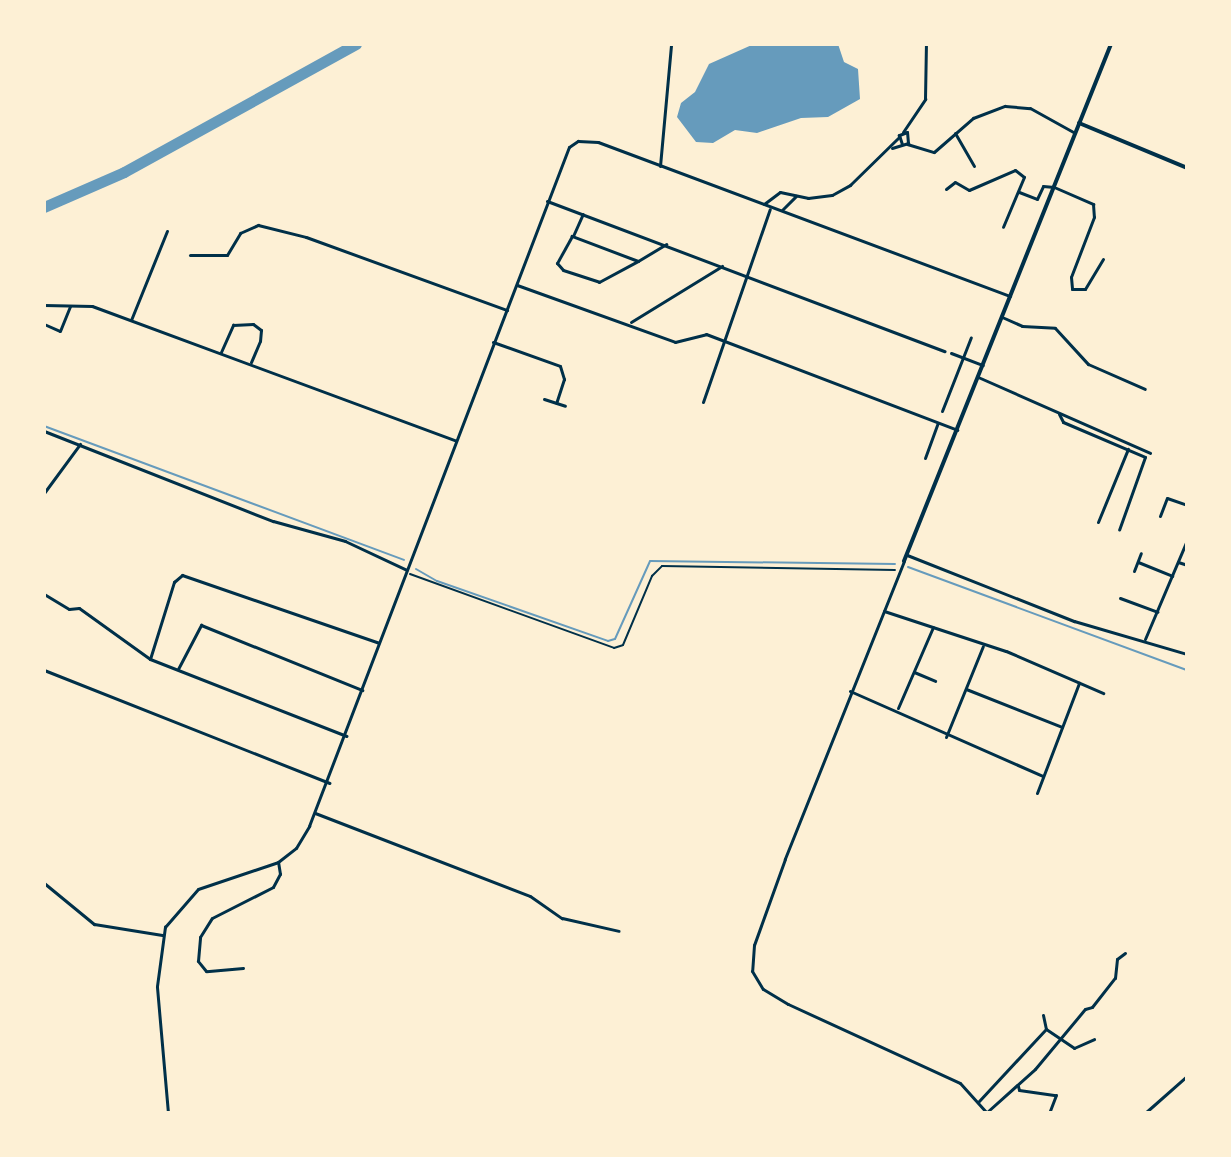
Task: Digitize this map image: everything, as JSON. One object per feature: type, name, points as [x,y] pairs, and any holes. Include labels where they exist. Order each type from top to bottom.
[{"type":"street","points":[[660,166],[671,44]]},
{"type":"street","points":[[890,149],[904,144],[910,137],[912,124],[926,94],[926,44]]},
{"type":"street","points":[[1111,44],[850,691],[758,933],[752,971],[763,989],[778,999],[960,1083],[987,1113],[1018,1086],[1112,983],[1117,959],[1125,953]]},
{"type":"street","points":[[899,137],[904,144],[934,152],[983,112],[1015,106],[1037,111],[1075,133]]},
{"type":"street","points":[[1079,123],[1187,168]]},
{"type":"street","points":[[764,205],[776,192],[796,196],[832,195],[890,149],[912,124]]},
{"type":"street","points":[[903,132],[916,147]]},
{"type":"street","points":[[955,133],[974,166]]},
{"type":"street","points":[[168,1113],[157,986],[162,935],[178,907],[198,889],[278,862],[299,844],[329,783],[547,201],[575,142],[598,142],[1010,296]]},
{"type":"street","points":[[946,189],[955,182],[969,190],[1015,170],[1024,177],[1003,227]]},
{"type":"street","points":[[1019,192],[1037,199],[1043,186],[1054,187],[1089,199],[1094,207],[1071,277],[1072,289],[1085,289],[1103,259]]},
{"type":"street","points":[[781,211],[796,196]]},
{"type":"street","points":[[547,201],[945,351]]},
{"type":"street","points":[[703,402],[770,208]]},
{"type":"street","points":[[583,214],[573,236],[566,239],[557,265],[592,282],[666,244]]},
{"type":"street","points":[[190,255],[227,255],[240,233],[258,225],[306,237],[507,310]]},
{"type":"street","points":[[131,320],[167,231]]},
{"type":"street","points":[[573,236],[638,261]]},
{"type":"street","points":[[631,322],[722,266]]},
{"type":"street","points":[[516,285],[631,322],[675,342],[704,333],[957,430]]},
{"type":"street","points":[[44,306],[92,306],[251,362],[456,441]]},
{"type":"street","points":[[44,324],[60,331],[70,306]]},
{"type":"street","points":[[1002,317],[1022,326],[1055,328],[1088,364],[1145,389]]},
{"type":"street","points":[[221,352],[233,325],[253,324],[261,330],[251,362]]},
{"type":"street","points":[[942,411],[971,337]]},
{"type":"street","points":[[493,342],[560,366],[564,379],[556,403]]},
{"type":"street","points":[[951,353],[983,365]]},
{"type":"street","points":[[978,377],[1150,453]]},
{"type":"street","points":[[544,399],[565,406]]},
{"type":"street","points":[[1059,414],[1063,422],[1128,449],[1146,460],[1119,530]]},
{"type":"street","points":[[925,458],[938,423]]},
{"type":"street","points":[[44,431],[273,521],[345,541],[406,571]]},
{"type":"street","points":[[44,493],[80,444]]},
{"type":"street","points":[[1098,522],[1128,449]]},
{"type":"street","points":[[1160,516],[1167,498],[1187,505]]},
{"type":"street","points":[[1145,639],[1187,540]]},
{"type":"street","points":[[1134,571],[1141,553]]},
{"type":"street","points":[[907,555],[1074,621],[1145,639],[1187,654]]},
{"type":"street","points":[[1138,562],[1172,576]]},
{"type":"street","points":[[1178,562],[1187,565]]},
{"type":"street","points":[[150,659],[174,582],[182,575],[379,643]]},
{"type":"street","points":[[44,594],[69,609],[79,608],[150,659],[346,736]]},
{"type":"street","points":[[1120,598],[1158,612]]},
{"type":"street","points":[[884,611],[1103,693]]},
{"type":"street","points":[[178,669],[201,625],[362,690]]},
{"type":"street","points":[[897,710],[933,627]]},
{"type":"street","points":[[946,737],[983,646]]},
{"type":"street","points":[[44,670],[329,783]]},
{"type":"street","points":[[914,672],[935,681]]},
{"type":"street","points":[[1037,793],[1079,683]]},
{"type":"street","points":[[966,689],[1062,727]]},
{"type":"street","points":[[850,691],[897,710],[946,737],[1043,776]]},
{"type":"street","points":[[315,813],[530,896],[562,918],[619,931]]},
{"type":"street","points":[[243,968],[206,971],[198,961],[200,937],[212,918],[278,882],[278,862]]},
{"type":"street","points":[[44,883],[94,924],[162,935]]},
{"type":"street","points":[[1043,1015],[1046,1029],[1074,1048],[1094,1039]]},
{"type":"street","points":[[979,1101],[1046,1029]]},
{"type":"street","points":[[1145,1113],[1187,1076]]},
{"type":"street","points":[[1182,1081],[1187,1085]]},
{"type":"street","points":[[1018,1086],[1019,1090],[1056,1095],[1049,1113]]},
{"type":"path","points":[[406,571],[614,648],[623,645],[652,576],[662,566],[900,572]]},
{"type":"water","points":[[754,44],[838,44],[844,62],[858,69],[860,99],[828,117],[801,118],[757,133],[735,130],[713,143],[696,142],[677,117],[681,103],[695,92],[709,64]]},
{"type":"waterway","points":[[44,207],[124,172],[356,44]]},
{"type":"waterway","points":[[44,426],[404,560]]},
{"type":"waterway","points":[[416,569],[437,581],[608,641],[615,639],[650,561],[895,564]]},
{"type":"waterway","points":[[908,567],[1187,670]]}]
